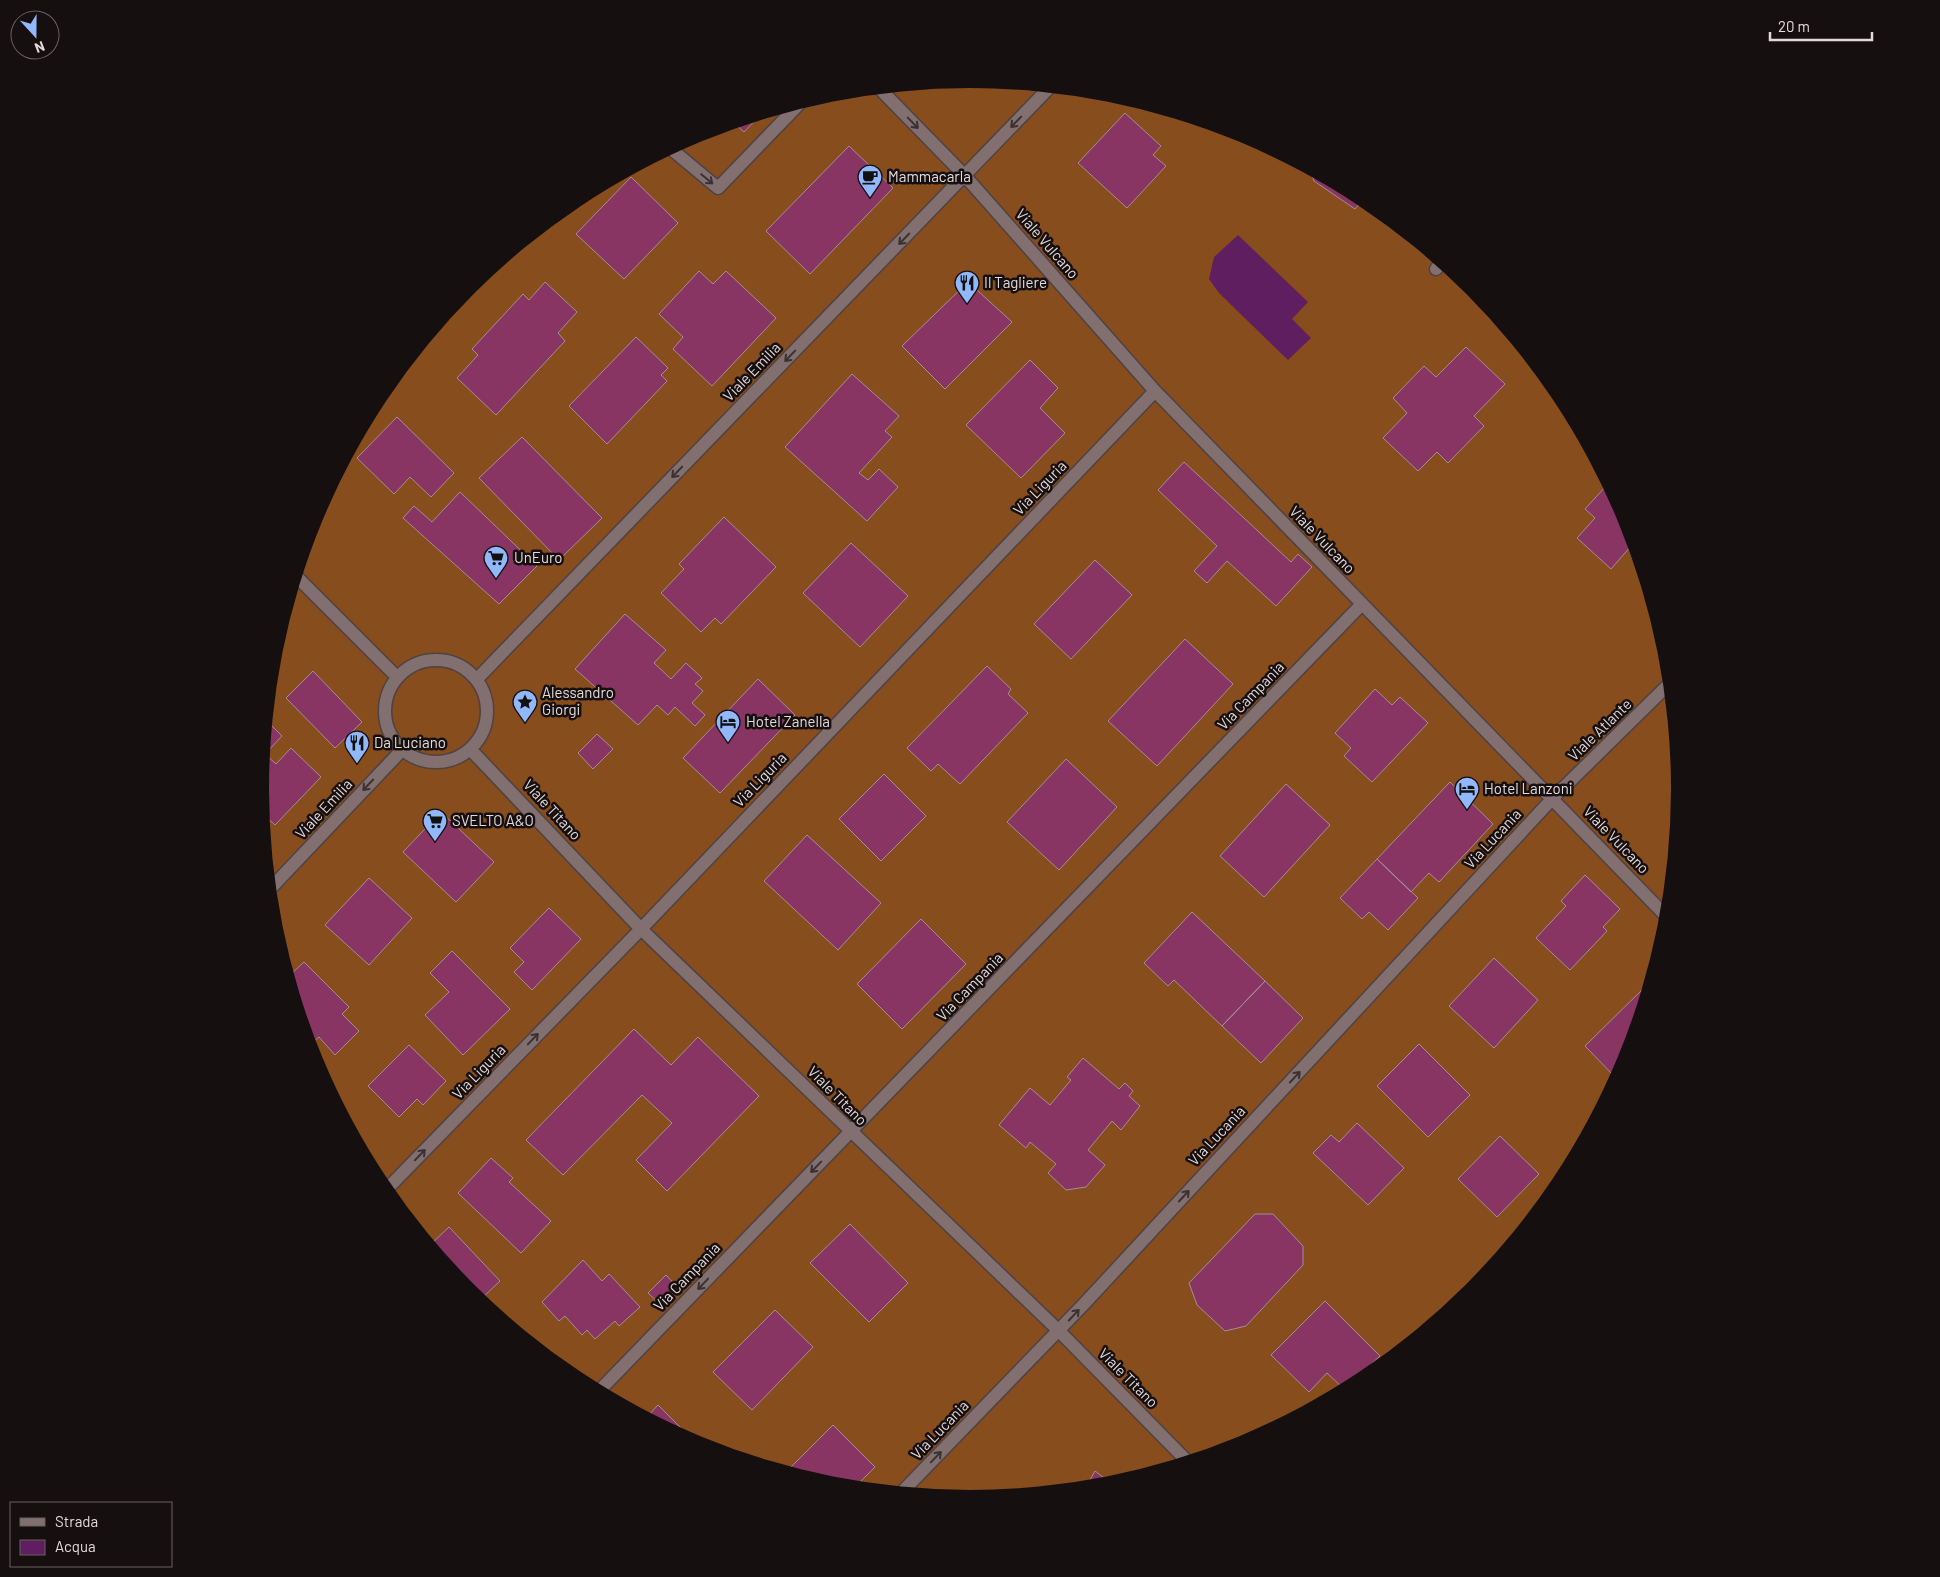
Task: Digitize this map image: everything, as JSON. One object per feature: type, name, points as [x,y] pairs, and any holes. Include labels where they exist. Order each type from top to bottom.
[{"type":"street","name":"Viale Emilia","points":[[477,679],[1046,92]]},
{"type":"street","name":"Viale Vulcano","points":[[883,93],[965,176],[1155,391],[1660,910]]},
{"type":"street","points":[[676,153],[718,188],[793,110]]},
{"type":"street","name":"Via Liguria","points":[[392,1184],[641,929],[1155,391]]},
{"type":"street","points":[[301,581],[397,677]]},
{"type":"street","name":"Via Campania","points":[[604,1386],[850,1132],[886,1098],[1362,604]]},
{"type":"street","points":[[437,660],[452,662],[466,669],[477,679],[484,693],[488,708],[486,723],[480,737],[470,749],[460,756],[436,762],[424,761],[402,750],[387,728],[384,714],[389,688],[397,677],[408,667],[422,661],[437,660]]},
{"type":"street","name":"Viale Atlante","points":[[1552,799],[1664,690]]},
{"type":"street","name":"Viale Titano","points":[[470,749],[641,929],[1059,1331],[1182,1456]]},
{"type":"street","name":"Viale Emilia","points":[[275,883],[402,750]]},
{"type":"street","name":"Via Lucania","points":[[907,1487],[1059,1331],[1552,799]]},
{"type":"shaded area","points":[[924,89],[1016,89],[1061,93],[1151,111],[1238,141],[1280,160],[1320,181],[1397,232],[1432,261],[1497,326],[1553,399],[1577,438],[1599,478],[1618,520],[1634,563],[1658,652],[1665,697],[1671,788],[1669,834],[1665,880],[1658,925],[1647,970],[1634,1014],[1618,1057],[1599,1099],[1553,1178],[1526,1215],[1497,1251],[1432,1316],[1397,1345],[1320,1396],[1238,1436],[1195,1452],[1151,1466],[1061,1484],[970,1490],[924,1488],[879,1484],[789,1466],[702,1436],[660,1417],[619,1396],[543,1345],[508,1316],[443,1251],[387,1178],[363,1139],[341,1099],[322,1057],[306,1014],[282,925],[275,880],[269,788],[271,743],[275,697],[282,652],[293,607],[306,563],[322,520],[341,478],[387,399],[414,362],[443,326],[508,261],[543,232],[620,181],[702,141],[745,125],[789,111],[879,93]]},
{"type":"water","points":[[1238,235],[1308,302],[1292,319],[1311,338],[1288,360],[1219,293],[1209,279],[1214,257]]},
{"type":"building","points":[[1125,113],[1161,146],[1153,155],[1166,166],[1127,208],[1078,163]]},
{"type":"building","points":[[753,122],[744,132],[739,127]]},
{"type":"building","points":[[849,146],[893,188],[810,274],[766,231]]},
{"type":"building","points":[[631,177],[678,223],[624,279],[576,234]]},
{"type":"building","points":[[1313,177],[1358,205],[1355,209],[1314,181]]},
{"type":"building","points":[[699,271],[713,284],[726,271],[776,318],[712,386],[673,349],[683,337],[659,314]]},
{"type":"building","points":[[545,282],[577,312],[558,333],[565,341],[496,415],[457,378],[478,355],[472,349],[523,294],[529,300]]},
{"type":"building","points":[[968,282],[1012,322],[945,389],[902,346]]},
{"type":"building","points":[[636,337],[668,368],[661,375],[667,381],[607,444],[569,406]]},
{"type":"building","points":[[1466,347],[1505,384],[1474,416],[1484,426],[1448,463],[1437,452],[1418,471],[1383,438],[1407,413],[1393,398],[1424,366],[1436,377]]},
{"type":"building","points":[[1030,360],[1058,388],[1040,408],[1065,433],[1021,478],[966,425]]},
{"type":"building","points":[[852,374],[899,416],[885,431],[892,437],[859,473],[868,480],[879,469],[898,487],[867,521],[785,447]]},
{"type":"building","points":[[397,417],[454,473],[431,497],[410,477],[394,494],[357,458]]},
{"type":"building","points":[[522,437],[602,518],[559,560],[479,478]]},
{"type":"building","points":[[1184,462],[1291,562],[1298,554],[1312,567],[1276,606],[1227,561],[1207,583],[1194,571],[1217,546],[1158,490]]},
{"type":"building","points":[[1604,489],[1629,549],[1611,569],[1577,538],[1595,518],[1585,509]]},
{"type":"building","points":[[460,492],[537,566],[499,604],[403,518],[414,506],[432,522]]},
{"type":"building","points":[[724,517],[776,567],[721,624],[715,618],[701,632],[661,593],[684,569],[679,564]]},
{"type":"building","points":[[851,543],[908,596],[860,647],[803,593]]},
{"type":"building","points":[[1095,560],[1132,595],[1071,659],[1034,624]]},
{"type":"building","points":[[625,614],[666,650],[654,663],[671,679],[686,663],[702,678],[695,684],[703,691],[692,703],[705,715],[695,726],[675,707],[668,715],[657,705],[638,725],[575,669]]},
{"type":"building","points":[[1185,639],[1233,684],[1157,766],[1108,721]]},
{"type":"building","points":[[987,666],[1011,689],[1008,694],[1028,713],[960,784],[938,764],[931,771],[907,748]]},
{"type":"building","points":[[313,671],[362,722],[335,748],[286,698]]},
{"type":"building","points":[[758,679],[795,715],[720,793],[683,758]]},
{"type":"building","points":[[1375,689],[1392,705],[1400,697],[1428,723],[1372,782],[1344,756],[1351,748],[1335,733]]},
{"type":"building","points":[[272,726],[282,736],[271,748]]},
{"type":"building","points":[[597,734],[613,749],[593,769],[578,753]]},
{"type":"building","points":[[291,748],[321,777],[275,825],[270,821],[270,759],[276,764]]},
{"type":"building","points":[[1066,759],[1117,807],[1059,870],[1007,822]]},
{"type":"building","points":[[884,774],[926,816],[881,861],[839,819]]},
{"type":"building","points":[[1450,782],[1493,824],[1439,882],[1429,873],[1411,892],[1377,859]]},
{"type":"building","points":[[1286,784],[1330,825],[1264,897],[1220,856]]},
{"type":"building","points":[[441,812],[494,862],[456,902],[403,852]]},
{"type":"building","points":[[807,835],[881,903],[838,950],[764,881]]},
{"type":"building","points":[[1377,859],[1418,898],[1388,930],[1369,912],[1362,919],[1340,898]]},
{"type":"building","points":[[1585,875],[1620,909],[1603,927],[1607,931],[1570,970],[1536,938],[1566,906],[1561,901]]},
{"type":"building","points":[[369,878],[412,918],[369,965],[325,925]]},
{"type":"building","points":[[549,908],[581,939],[532,990],[514,972],[524,962],[510,948]]},
{"type":"building","points":[[1192,912],[1265,981],[1222,1026],[1174,980],[1168,986],[1144,963]]},
{"type":"building","points":[[921,919],[966,964],[902,1029],[857,984]]},
{"type":"building","points":[[452,951],[510,1009],[463,1055],[425,1015],[449,992],[430,973]]},
{"type":"building","points":[[1494,958],[1538,1000],[1494,1048],[1449,1006]]},
{"type":"building","points":[[304,962],[349,1007],[342,1014],[359,1031],[335,1055],[319,1037],[316,1040],[294,972]]},
{"type":"building","points":[[1265,981],[1303,1018],[1261,1063],[1222,1026]]},
{"type":"building","points":[[1641,991],[1634,1014],[1611,1073],[1585,1046]]},
{"type":"building","points":[[634,1029],[671,1065],[698,1037],[759,1096],[667,1191],[636,1160],[672,1123],[642,1095],[563,1175],[526,1140]]},
{"type":"building","points":[[1419,1044],[1470,1095],[1428,1137],[1377,1086]]},
{"type":"building","points":[[409,1045],[446,1081],[423,1105],[417,1099],[399,1117],[368,1086]]},
{"type":"building","points":[[1083,1058],[1119,1089],[1125,1083],[1133,1091],[1129,1096],[1140,1106],[1121,1130],[1112,1121],[1088,1150],[1105,1165],[1086,1187],[1066,1190],[1048,1173],[1056,1164],[1030,1142],[1026,1148],[999,1125],[1030,1088],[1050,1105],[1071,1080],[1067,1077]]},
{"type":"building","points":[[1357,1123],[1404,1168],[1368,1205],[1313,1153],[1331,1135],[1339,1142]]},
{"type":"building","points":[[1500,1136],[1539,1174],[1497,1217],[1458,1179]]},
{"type":"building","points":[[491,1158],[513,1178],[509,1182],[551,1221],[521,1253],[458,1193]]},
{"type":"building","points":[[1255,1214],[1273,1214],[1303,1246],[1303,1265],[1246,1326],[1225,1331],[1197,1305],[1189,1283]]},
{"type":"building","points":[[850,1224],[908,1283],[869,1322],[810,1263]]},
{"type":"building","points":[[449,1227],[500,1281],[485,1295],[435,1241]]},
{"type":"building","points":[[583,1260],[602,1281],[609,1274],[640,1307],[619,1326],[615,1321],[595,1339],[587,1330],[582,1335],[565,1316],[559,1321],[542,1302]]},
{"type":"building","points":[[666,1275],[678,1288],[661,1305],[648,1293]]},
{"type":"building","points":[[1325,1301],[1380,1356],[1339,1384],[1327,1373],[1309,1392],[1271,1355]]},
{"type":"building","points":[[775,1310],[813,1347],[752,1410],[713,1372]]},
{"type":"building","points":[[658,1405],[678,1425],[660,1417],[651,1412]]},
{"type":"building","points":[[833,1425],[875,1467],[861,1481],[791,1467]]},
{"type":"building","points":[[1095,1471],[1103,1477],[1091,1479]]},
{"type":"place","name":"Mammacarla","points":[[870,198]]},
{"type":"place","name":"Il Tagliere","points":[[967,304]]},
{"type":"place","name":"UnEuro","points":[[496,579]]},
{"type":"place","name":"Alessandro Giorgi","points":[[525,723]]},
{"type":"place","name":"Hotel Zanella","points":[[728,743]]},
{"type":"place","name":"Da Luciano","points":[[357,764]]},
{"type":"place","name":"Hotel Lanzoni","points":[[1467,810]]},
{"type":"place","name":"SVELTO A&O","points":[[435,842]]}]
